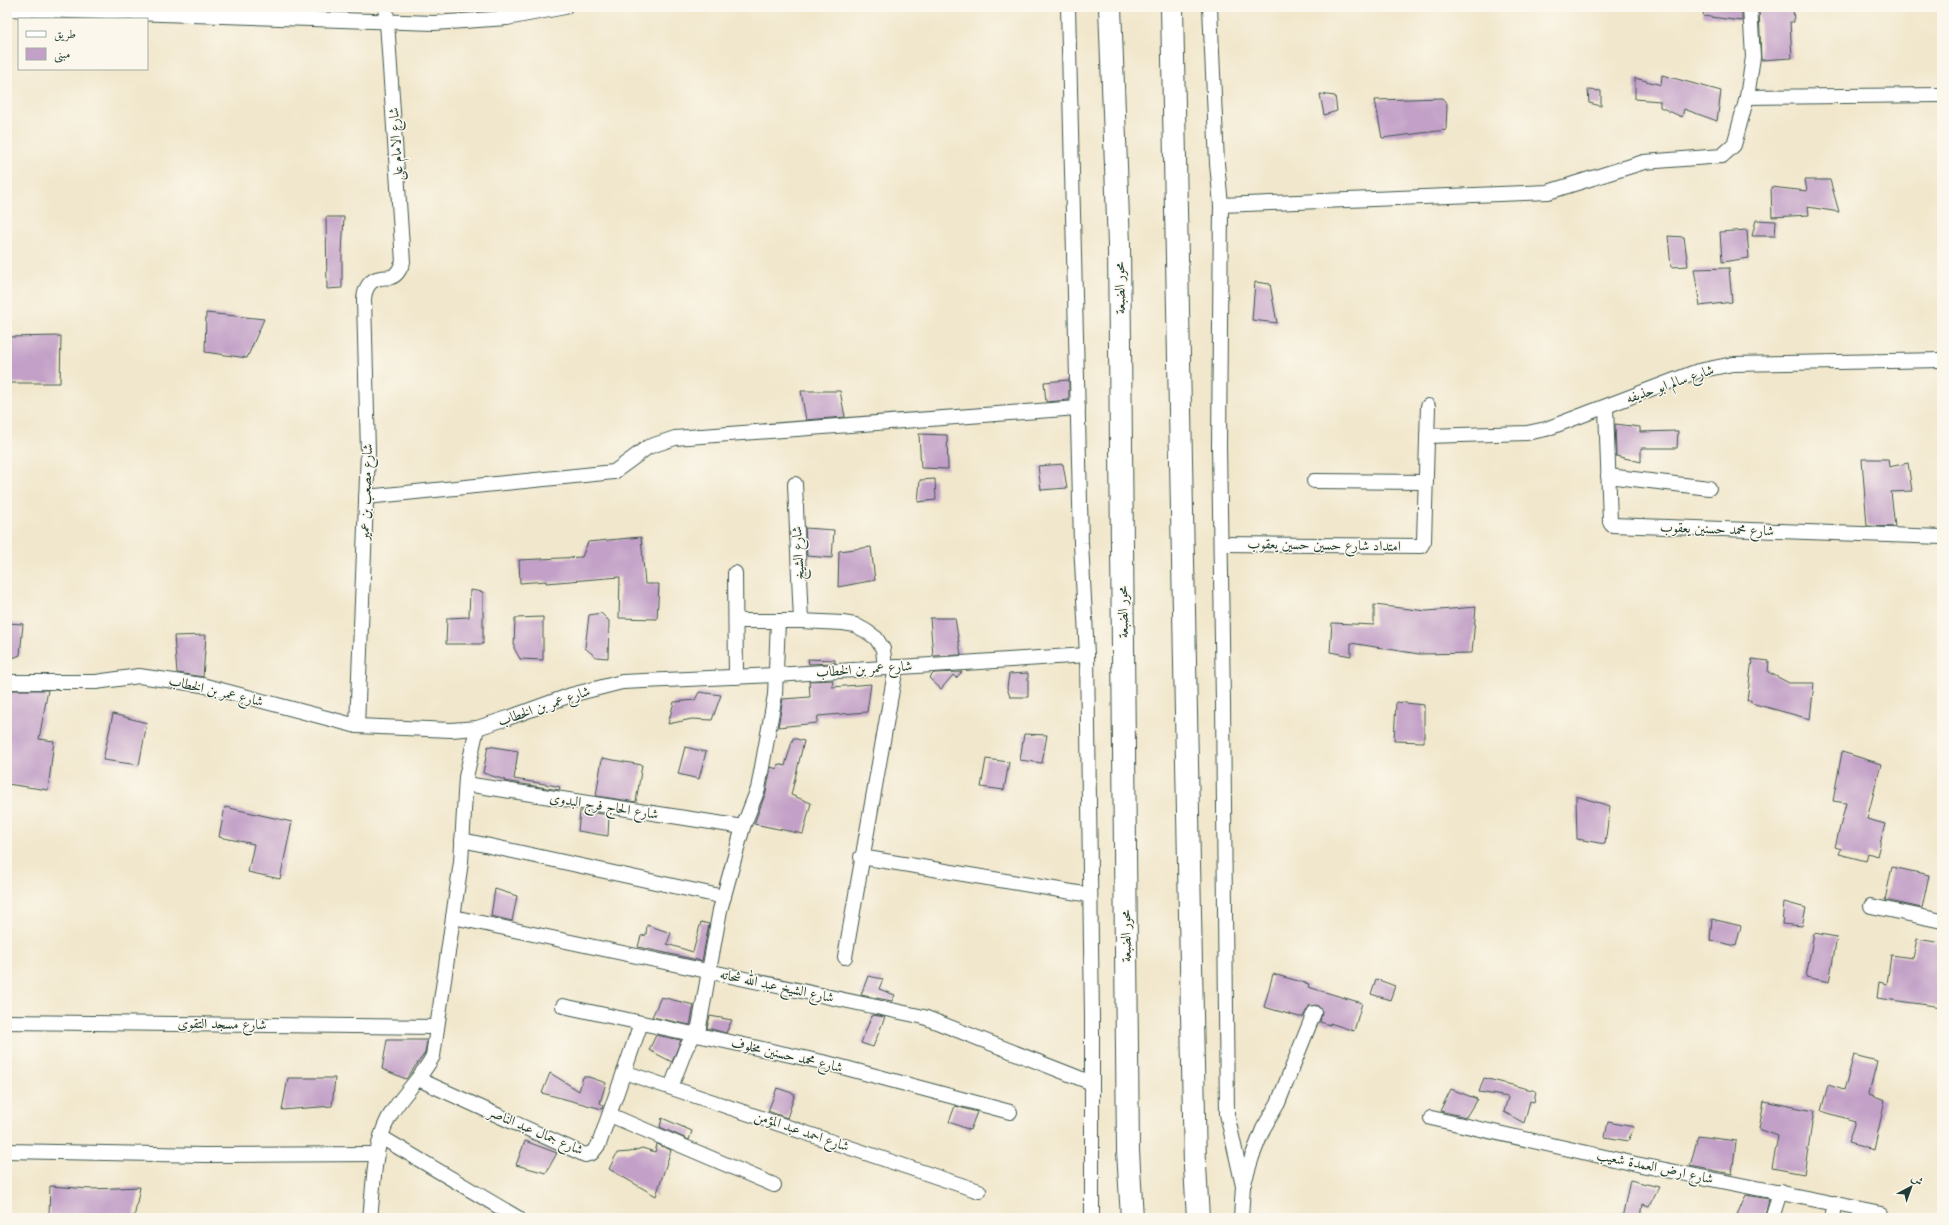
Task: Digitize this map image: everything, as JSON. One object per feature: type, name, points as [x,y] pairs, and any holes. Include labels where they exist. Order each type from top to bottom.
[{"type":"highway","name":"محور الضبعة","points":[[1110,7],[1119,244],[1128,1152],[1132,1218]]},
{"type":"highway","points":[[1172,7],[1195,1166],[1198,1218]]},
{"type":"street","points":[[7,9],[386,14],[434,23],[507,18],[565,7]]},
{"type":"street","points":[[1068,7],[1081,543],[1087,655],[1092,1218]]},
{"type":"street","points":[[1210,7],[1217,163],[1221,205],[1219,446],[1228,1114],[1244,1186]]},
{"type":"street","points":[[1221,205],[1548,192],[1644,162],[1722,156],[1734,144],[1747,97],[1753,58],[1750,7]]},
{"type":"street","name":"شارع الامام على","points":[[386,14],[404,254],[403,262],[398,272],[391,277]]},
{"type":"street","points":[[1747,97],[1942,95]]},
{"type":"street","name":"شارع مصعب بن عمير","points":[[357,726],[368,452],[364,299],[368,286],[373,281],[380,278],[391,277]]},
{"type":"street","name":"شارع سالم ابو حذيفه","points":[[1427,436],[1527,433],[1546,429],[1698,371],[1733,364],[1942,360]]},
{"type":"street","points":[[1314,481],[1426,482],[1428,406]]},
{"type":"street","name":"شارع محمد حسنين يعقوب","points":[[1606,407],[1610,522],[1612,525],[1942,537]]},
{"type":"street","points":[[366,496],[614,472],[648,447],[675,438],[1078,408]]},
{"type":"street","points":[[1608,476],[1709,488]]},
{"type":"street","name":"امتداد شارع حسين حسين يعقوب","points":[[1221,544],[1418,547],[1424,544],[1426,482]]},
{"type":"street","name":"شارع الشيخ","points":[[795,484],[801,621]]},
{"type":"street","points":[[735,573],[736,677]]},
{"type":"street","points":[[671,1087],[686,1048],[695,1035],[701,1020],[724,897],[743,827],[758,789],[772,716],[776,675],[778,621]]},
{"type":"street","points":[[736,622],[801,621],[855,625],[866,630],[876,638],[890,667],[845,957]]},
{"type":"street","name":"شارع عمر بن الخطاب","points":[[7,682],[96,682],[139,676],[202,685],[357,726],[451,730],[477,728],[570,695],[622,682],[776,675],[1087,655]]},
{"type":"street","points":[[370,1218],[377,1154],[381,1137],[391,1114],[401,1098],[427,1068],[433,1056],[461,862],[466,784],[477,728]]},
{"type":"street","name":"شارع الحاج فرج البدوى","points":[[466,784],[743,827]]},
{"type":"street","points":[[462,840],[724,897]]},
{"type":"street","points":[[861,857],[1090,895]]},
{"type":"street","points":[[1871,906],[1942,921]]},
{"type":"street","name":"شارع الشيخ عبد الله شحاته","points":[[453,917],[924,1017],[1092,1083]]},
{"type":"street","name":"شارع محمد حسنين مخلوف","points":[[563,1006],[827,1063],[1010,1112]]},
{"type":"street","points":[[1241,1218],[1244,1186],[1254,1150],[1263,1129],[1278,1103],[1314,1013]]},
{"type":"street","name":"شارع مسجد التقوى","points":[[7,1022],[437,1027]]},
{"type":"street","name":"شارع جمال عبد الناصر","points":[[418,1079],[585,1155],[596,1150],[610,1115],[641,1023]]},
{"type":"street","name":"شارع احمد عبد المؤمن","points":[[624,1072],[980,1191]]},
{"type":"street","points":[[610,1115],[774,1185]]},
{"type":"street","name":"شارع ارض العمدة شعيب","points":[[1431,1118],[1636,1164],[1881,1213]]},
{"type":"street","points":[[381,1137],[518,1218]]},
{"type":"street","points":[[7,1151],[204,1155],[377,1154]]},
{"type":"street","points":[[1772,1218],[1780,1192]]},
{"type":"street","points":[[1832,1218],[1835,1204]]},
{"type":"building","points":[[1704,7],[1742,7],[1742,21],[1703,16]]},
{"type":"building","points":[[1759,7],[1793,7],[1794,22],[1790,22],[1792,58],[1761,60]]},
{"type":"building","points":[[1662,75],[1721,91],[1717,121],[1684,109],[1682,117],[1660,107],[1660,101],[1635,99],[1635,78],[1661,85]]},
{"type":"building","points":[[1588,90],[1601,91],[1601,106],[1589,103]]},
{"type":"building","points":[[1320,94],[1335,96],[1337,111],[1324,115]]},
{"type":"building","points":[[1442,98],[1447,104],[1446,130],[1382,138],[1375,100]]},
{"type":"building","points":[[1805,180],[1830,180],[1839,212],[1808,207],[1809,215],[1772,217],[1771,187],[1807,191]]},
{"type":"building","points":[[326,217],[344,217],[342,288],[327,289]]},
{"type":"building","points":[[1756,220],[1776,221],[1775,236],[1752,236]]},
{"type":"building","points":[[1747,230],[1749,258],[1722,262],[1720,232]]},
{"type":"building","points":[[1668,236],[1684,237],[1688,266],[1671,267]]},
{"type":"building","points":[[1729,268],[1732,302],[1700,306],[1694,269]]},
{"type":"building","points":[[1255,282],[1270,284],[1277,323],[1252,320]]},
{"type":"building","points":[[206,313],[264,319],[247,358],[205,352]]},
{"type":"building","points":[[61,336],[60,383],[7,383],[7,337]]},
{"type":"building","points":[[1069,380],[1069,400],[1046,402],[1044,382]]},
{"type":"building","points":[[801,391],[840,391],[845,417],[806,420]]},
{"type":"building","points":[[1615,424],[1640,427],[1640,432],[1678,431],[1677,448],[1641,448],[1641,462],[1616,456]]},
{"type":"building","points":[[919,434],[947,435],[948,469],[921,468]]},
{"type":"building","points":[[1862,459],[1888,459],[1889,467],[1908,463],[1912,491],[1891,492],[1895,527],[1867,526]]},
{"type":"building","points":[[1063,464],[1067,488],[1041,490],[1038,466]]},
{"type":"building","points":[[935,479],[936,500],[918,502],[920,480]]},
{"type":"building","points":[[805,528],[834,530],[832,558],[807,556]]},
{"type":"building","points":[[641,537],[645,584],[659,584],[657,619],[619,618],[620,577],[546,583],[546,581],[520,583],[519,560],[582,557],[588,542]]},
{"type":"building","points":[[871,547],[875,580],[838,587],[839,551]]},
{"type":"building","points":[[470,590],[483,592],[483,644],[446,644],[447,618],[469,617]]},
{"type":"building","points":[[1374,605],[1427,611],[1476,607],[1472,653],[1419,654],[1351,643],[1351,656],[1330,652],[1332,623],[1374,625]]},
{"type":"building","points":[[601,613],[609,621],[608,658],[596,657],[585,648],[589,615]]},
{"type":"building","points":[[543,617],[543,660],[520,659],[514,648],[515,618]]},
{"type":"building","points":[[930,618],[955,618],[961,655],[933,656]]},
{"type":"building","points":[[7,623],[23,624],[20,655],[8,660]]},
{"type":"building","points":[[206,635],[203,677],[177,673],[174,636]]},
{"type":"building","points":[[808,659],[835,660],[835,663],[809,664]]},
{"type":"building","points":[[1752,659],[1769,661],[1768,672],[1789,683],[1814,683],[1810,719],[1751,703],[1751,700],[1747,701]]},
{"type":"building","points":[[962,672],[956,678],[953,675],[941,689],[929,678],[934,673]]},
{"type":"building","points":[[1028,673],[1028,697],[1010,697],[1007,688],[1009,674]]},
{"type":"building","points":[[833,680],[832,687],[871,684],[867,712],[818,716],[817,723],[778,727],[783,699],[810,697],[809,681]]},
{"type":"building","points":[[7,690],[48,690],[39,739],[54,741],[48,790],[7,784]]},
{"type":"building","points":[[699,692],[721,695],[712,720],[692,719],[668,724],[674,702],[695,700]]},
{"type":"building","points":[[1396,702],[1424,705],[1424,742],[1394,741]]},
{"type":"building","points":[[113,714],[147,723],[139,765],[103,760]]},
{"type":"building","points":[[1024,734],[1047,735],[1042,763],[1020,760]]},
{"type":"building","points":[[793,738],[804,741],[791,795],[811,803],[803,834],[754,824],[766,792],[771,767],[777,769],[778,764],[785,766]]},
{"type":"building","points":[[488,746],[518,751],[514,779],[560,787],[559,790],[504,781],[505,780],[483,773]]},
{"type":"building","points":[[685,747],[706,752],[699,779],[678,774]]},
{"type":"building","points":[[1842,752],[1881,764],[1867,819],[1885,824],[1877,856],[1868,853],[1866,861],[1839,854],[1841,849],[1835,847],[1846,803],[1833,801]]},
{"type":"building","points":[[602,758],[642,765],[636,802],[596,796]]},
{"type":"building","points":[[986,759],[1009,762],[1004,790],[981,787]]},
{"type":"building","points":[[1576,796],[1610,806],[1605,844],[1577,839]]},
{"type":"building","points":[[225,807],[292,822],[280,879],[248,872],[254,844],[219,837]]},
{"type":"building","points":[[580,811],[609,815],[608,836],[578,831]]},
{"type":"building","points":[[1892,867],[1929,875],[1922,908],[1885,900]]},
{"type":"building","points":[[495,889],[517,896],[512,921],[491,916]]},
{"type":"building","points":[[1784,902],[1806,908],[1802,926],[1782,924]]},
{"type":"building","points":[[1712,919],[1741,926],[1736,946],[1710,940]]},
{"type":"building","points":[[701,922],[709,924],[702,961],[638,947],[641,936],[646,935],[647,925],[671,933],[667,944],[693,952]]},
{"type":"building","points":[[1814,933],[1837,937],[1829,982],[1806,977]]},
{"type":"building","points":[[1917,939],[1942,943],[1942,1007],[1877,998],[1879,982],[1887,984],[1891,955],[1913,958]]},
{"type":"building","points":[[1273,974],[1309,984],[1308,987],[1362,1003],[1354,1031],[1330,1023],[1330,1025],[1320,1022],[1322,1011],[1317,1005],[1309,1006],[1303,1017],[1264,1007]]},
{"type":"building","points":[[868,976],[883,979],[879,989],[895,995],[892,1001],[861,995]]},
{"type":"building","points":[[1376,979],[1395,986],[1390,1000],[1371,994]]},
{"type":"building","points":[[661,997],[694,1005],[690,1025],[652,1017]]},
{"type":"building","points":[[872,1015],[885,1017],[873,1047],[861,1043]]},
{"type":"building","points":[[710,1016],[732,1020],[726,1033],[707,1028]]},
{"type":"building","points":[[656,1035],[681,1040],[672,1062],[649,1050]]},
{"type":"building","points":[[387,1040],[427,1040],[425,1053],[406,1079],[382,1069]]},
{"type":"building","points":[[1854,1055],[1877,1061],[1869,1094],[1885,1100],[1874,1150],[1848,1143],[1855,1121],[1821,1111],[1828,1085],[1844,1090]]},
{"type":"building","points":[[550,1073],[579,1091],[583,1077],[589,1077],[606,1083],[600,1103],[603,1105],[602,1109],[542,1093]]},
{"type":"building","points":[[288,1078],[335,1078],[332,1106],[282,1110]]},
{"type":"building","points":[[1484,1078],[1536,1091],[1534,1102],[1530,1101],[1524,1123],[1504,1112],[1508,1097],[1479,1092]]},
{"type":"building","points":[[777,1088],[795,1094],[787,1118],[768,1111]]},
{"type":"building","points":[[1451,1089],[1477,1099],[1466,1117],[1440,1111]]},
{"type":"building","points":[[1764,1101],[1814,1111],[1804,1174],[1772,1168],[1778,1136],[1759,1129]]},
{"type":"building","points":[[955,1106],[977,1112],[970,1130],[949,1122]]},
{"type":"building","points":[[662,1118],[692,1131],[689,1140],[660,1127]]},
{"type":"building","points":[[1608,1122],[1634,1127],[1628,1141],[1605,1137]]},
{"type":"building","points":[[1698,1136],[1736,1141],[1732,1174],[1690,1166]]},
{"type":"building","points":[[525,1141],[557,1153],[546,1173],[516,1165]]},
{"type":"building","points":[[657,1144],[671,1150],[656,1196],[609,1169],[617,1153],[630,1152],[642,1148],[655,1152]]},
{"type":"building","points":[[1630,1180],[1659,1187],[1649,1206],[1643,1204],[1641,1218],[1622,1218]]},
{"type":"building","points":[[50,1186],[91,1189],[140,1187],[134,1218],[105,1218],[49,1215]]},
{"type":"building","points":[[1746,1195],[1769,1199],[1764,1218],[1736,1218]]}]
